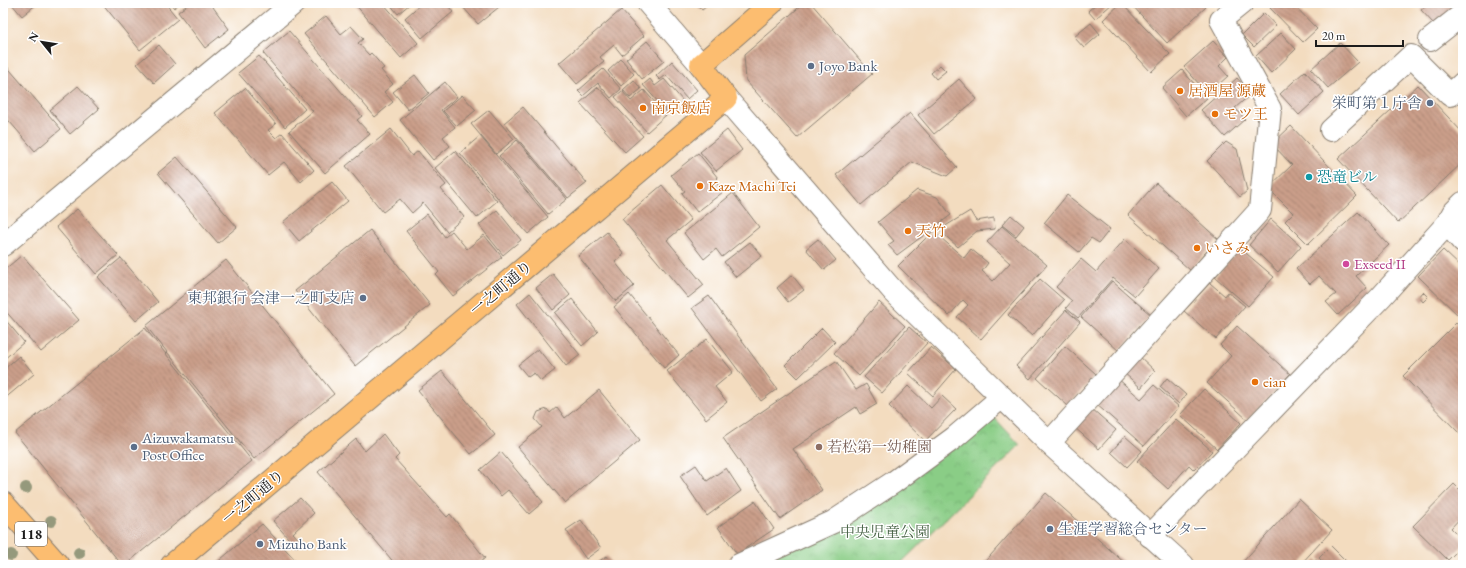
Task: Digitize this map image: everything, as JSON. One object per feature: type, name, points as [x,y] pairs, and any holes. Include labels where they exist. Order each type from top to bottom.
[{"type":"main road","points":[[726,98],[701,65],[772,3]]},
{"type":"main road","name":"一之町通り","points":[[172,565],[726,98]]},
{"type":"main road","name":"118","points":[[3,503],[58,565]]},
{"type":"street","points":[[3,245],[294,3]]},
{"type":"street","points":[[648,3],[701,65]]},
{"type":"street","points":[[1049,443],[1260,210],[1270,109],[1221,20],[1242,3]]},
{"type":"street","points":[[1430,40],[1463,14]]},
{"type":"street","points":[[1331,130],[1411,56],[1450,95],[1463,83]]},
{"type":"street","points":[[726,98],[894,292],[1049,443],[1183,565]]},
{"type":"street","points":[[1150,536],[1381,297],[1447,224],[1453,214],[1463,203]]},
{"type":"street","points":[[1447,224],[1463,242]]},
{"type":"street","points":[[739,565],[834,522],[894,482],[948,442],[1002,397]]},
{"type":"green space","name":"中央児童公園","points":[[989,412],[1020,445],[899,565],[761,565]]},
{"type":"building","points":[[11,3],[38,3],[22,16]]},
{"type":"building","points":[[102,3],[165,3],[178,19],[140,50]]},
{"type":"building","points":[[170,3],[180,3],[174,8]]},
{"type":"building","points":[[190,3],[210,3],[229,29],[205,48],[178,12]]},
{"type":"building","points":[[354,3],[383,3],[418,43],[401,58]]},
{"type":"building","points":[[389,3],[411,3],[398,14]]},
{"type":"building","points":[[422,3],[446,3],[453,12],[422,38],[405,18]]},
{"type":"building","points":[[465,3],[504,3],[478,24],[462,6]]},
{"type":"building","points":[[696,3],[711,3],[702,10]]},
{"type":"building","points":[[804,3],[811,3],[872,74],[797,138],[746,81],[744,55]]},
{"type":"building","points":[[1097,3],[1113,3],[1095,19],[1088,11]]},
{"type":"building","points":[[1121,3],[1170,54],[1151,72],[1103,20]]},
{"type":"building","points":[[1130,3],[1203,3],[1206,7],[1167,43]]},
{"type":"building","points":[[1275,3],[1292,3],[1317,29],[1303,42],[1270,8]]},
{"type":"building","points":[[1430,3],[1463,3],[1463,10],[1449,22],[1443,15],[1433,23],[1421,10]]},
{"type":"building","points":[[621,10],[644,36],[622,55],[614,45],[600,57],[604,62],[577,84],[559,63]]},
{"type":"building","points":[[1264,13],[1276,26],[1254,47],[1242,35]]},
{"type":"building","points":[[326,16],[341,34],[351,26],[363,39],[358,43],[369,55],[371,53],[384,68],[381,70],[393,84],[384,92],[393,102],[375,117],[304,34]]},
{"type":"building","points":[[1091,23],[1100,34],[1084,48],[1074,37]]},
{"type":"building","points":[[289,31],[362,116],[357,120],[370,134],[325,173],[289,131],[313,111],[263,53]]},
{"type":"building","points":[[1281,33],[1296,49],[1271,73],[1256,56]]},
{"type":"building","points":[[647,41],[664,61],[642,79],[626,59]]},
{"type":"building","points":[[1213,41],[1228,57],[1219,66],[1228,76],[1208,94],[1184,67]]},
{"type":"building","points":[[1340,43],[1358,62],[1328,88],[1311,69]]},
{"type":"building","points":[[159,45],[175,64],[154,83],[137,64]]},
{"type":"building","points":[[259,56],[305,109],[285,127],[238,73]]},
{"type":"building","points":[[621,59],[634,74],[621,86],[608,71]]},
{"type":"building","points":[[672,61],[697,90],[687,99],[666,75],[660,80],[656,76]]},
{"type":"building","points":[[3,62],[61,129],[35,151],[3,114]]},
{"type":"building","points":[[940,65],[946,71],[936,79],[931,73]]},
{"type":"building","points":[[603,69],[621,89],[611,98],[598,83],[583,96],[578,91]]},
{"type":"building","points":[[1182,70],[1207,98],[1186,116],[1162,88]]},
{"type":"building","points":[[1305,71],[1324,92],[1299,115],[1280,94]]},
{"type":"building","points":[[415,75],[429,93],[408,110],[393,92]]},
{"type":"building","points":[[1237,78],[1251,94],[1235,108],[1245,119],[1225,137],[1201,110]]},
{"type":"building","points":[[650,79],[655,86],[664,79],[683,101],[669,114],[643,85]]},
{"type":"building","points":[[959,79],[977,99],[934,134],[918,115]]},
{"type":"building","points":[[634,80],[641,89],[630,98],[623,90]]},
{"type":"building","points":[[445,82],[457,97],[441,110],[455,127],[443,137],[450,146],[433,160],[400,120]]},
{"type":"building","points":[[1418,85],[1463,133],[1463,162],[1398,223],[1338,159]]},
{"type":"building","points":[[78,86],[99,109],[70,134],[50,110]]},
{"type":"building","points":[[598,87],[643,136],[625,152],[580,103]]},
{"type":"building","points":[[245,88],[276,124],[268,130],[276,138],[282,133],[314,170],[301,182],[284,162],[268,175],[215,113]]},
{"type":"building","name":"南京飯店","points":[[644,90],[666,115],[647,132],[615,97],[622,91],[631,101]]},
{"type":"building","points":[[462,95],[476,110],[457,126],[443,111]]},
{"type":"building","points":[[523,107],[587,183],[568,198],[504,123]]},
{"type":"building","points":[[489,110],[514,139],[496,154],[471,124]]},
{"type":"building","points":[[910,113],[957,167],[947,176],[912,162],[861,205],[836,175]]},
{"type":"building","name":"恐竜ビル","points":[[1291,126],[1357,196],[1308,244],[1285,221],[1293,213],[1268,188],[1292,165],[1272,144]]},
{"type":"building","points":[[391,129],[412,156],[418,151],[446,185],[441,189],[464,217],[447,232],[423,203],[412,213],[400,199],[383,212],[346,166]]},
{"type":"building","points":[[727,130],[742,150],[716,171],[700,152]]},
{"type":"building","points":[[480,136],[548,217],[528,234],[460,153]]},
{"type":"building","points":[[517,140],[567,199],[548,214],[499,156]]},
{"type":"building","points":[[1226,142],[1237,149],[1247,191],[1240,197],[1207,161]]},
{"type":"building","points":[[455,151],[497,201],[477,218],[435,168]]},
{"type":"building","name":"Kaze Machi Tei","points":[[698,153],[718,178],[715,181],[723,192],[697,212],[682,193],[685,191],[671,175]]},
{"type":"building","points":[[177,157],[237,227],[218,243],[158,173]]},
{"type":"building","points":[[332,182],[348,201],[299,241],[283,222]]},
{"type":"building","points":[[1156,183],[1218,239],[1190,270],[1128,215]]},
{"type":"building","points":[[662,185],[691,220],[667,240],[704,285],[688,298],[622,219]]},
{"type":"building","name":"天竹","points":[[917,190],[937,197],[951,215],[897,255],[888,245],[894,241],[878,222]]},
{"type":"building","points":[[733,193],[759,227],[722,257],[716,249],[704,259],[684,233]]},
{"type":"building","points":[[1067,195],[1110,229],[1099,243],[1091,238],[1079,252],[1044,223]]},
{"type":"building","points":[[77,209],[118,255],[96,274],[56,227]]},
{"type":"building","points":[[497,210],[521,240],[503,255],[479,225]]},
{"type":"building","points":[[970,211],[976,221],[994,218],[995,229],[977,231],[958,247],[939,230]]},
{"type":"building","points":[[1358,212],[1389,245],[1356,276],[1367,288],[1338,315],[1326,302],[1336,294],[1319,276],[1310,284],[1296,269]]},
{"type":"building","points":[[427,214],[445,237],[452,231],[467,249],[484,235],[502,257],[453,296],[436,275],[439,272],[406,231]]},
{"type":"building","points":[[1011,215],[1024,226],[1016,236],[1002,225]]},
{"type":"building","points":[[1271,219],[1301,246],[1278,272],[1249,245]]},
{"type":"building","points":[[1002,226],[1047,265],[981,339],[957,317],[968,305],[963,300],[949,316],[898,266],[933,231],[964,258],[971,249],[988,263],[982,271],[993,281],[1010,263],[987,242]]},
{"type":"building","name":"東邦銀行 会津一之町支店","points":[[370,230],[430,305],[355,366],[295,291]]},
{"type":"building","points":[[607,232],[624,254],[615,262],[634,286],[616,301],[578,256]]},
{"type":"building","points":[[818,239],[836,260],[824,270],[806,249]]},
{"type":"building","points":[[1125,239],[1159,269],[1135,296],[1113,278],[1078,318],[1066,308],[1072,301],[1056,287],[1081,259],[1096,272]]},
{"type":"building","points":[[750,242],[762,256],[736,277],[724,262]]},
{"type":"building","points":[[1240,248],[1274,277],[1248,306],[1215,277]]},
{"type":"building","points":[[1443,250],[1463,269],[1463,320],[1418,276]]},
{"type":"building","points":[[22,255],[79,320],[41,352],[3,308],[3,271]]},
{"type":"building","points":[[121,258],[158,302],[136,321],[98,277]]},
{"type":"building","points":[[226,260],[334,394],[254,459],[146,326]]},
{"type":"building","points":[[553,274],[570,295],[553,310],[536,288]]},
{"type":"building","points":[[792,275],[804,290],[788,302],[777,288]]},
{"type":"building","points":[[1040,279],[1064,300],[1032,336],[1008,315]]},
{"type":"building","points":[[1112,281],[1151,315],[1119,351],[1081,317]]},
{"type":"building","points":[[1210,283],[1225,296],[1228,292],[1245,306],[1216,339],[1184,311]]},
{"type":"building","points":[[1423,292],[1428,297],[1423,302],[1419,297]]},
{"type":"building","points":[[530,293],[580,355],[566,366],[517,304]]},
{"type":"building","points":[[629,294],[679,355],[664,368],[614,307]]},
{"type":"building","points":[[709,296],[777,389],[761,401],[692,308]]},
{"type":"building","points":[[572,299],[598,332],[582,346],[555,313]]},
{"type":"building","points":[[879,302],[905,326],[859,376],[834,353]]},
{"type":"building","points":[[1066,310],[1080,322],[1030,379],[1016,366]]},
{"type":"building","points":[[3,317],[24,342],[3,360]]},
{"type":"building","points":[[1456,323],[1463,330],[1463,437],[1403,376]]},
{"type":"building","points":[[1237,326],[1290,374],[1248,420],[1207,383],[1231,356],[1220,345]]},
{"type":"building","points":[[909,327],[927,343],[882,393],[864,377]]},
{"type":"building","points":[[145,328],[252,461],[125,565],[122,565],[15,433]]},
{"type":"building","points":[[822,328],[835,342],[798,378],[785,365]]},
{"type":"building","points":[[707,339],[733,372],[715,387],[727,402],[706,419],[667,371]]},
{"type":"building","points":[[1065,346],[1096,374],[1068,406],[1037,378]]},
{"type":"building","points":[[931,347],[956,369],[933,396],[908,373]]},
{"type":"building","points":[[538,349],[555,370],[541,381],[534,373],[528,377],[518,365]]},
{"type":"building","points":[[1138,355],[1155,371],[1141,388],[1123,372]]},
{"type":"building","points":[[19,356],[34,374],[3,400],[3,370]]},
{"type":"building","points":[[836,361],[856,390],[866,384],[877,404],[860,414],[856,407],[793,449],[822,490],[780,519],[723,438]]},
{"type":"building","points":[[442,371],[495,435],[471,454],[418,390]]},
{"type":"building","points":[[1117,378],[1141,399],[1154,385],[1179,407],[1144,446],[1096,404]]},
{"type":"building","points":[[1167,378],[1186,395],[1179,404],[1160,387]]},
{"type":"building","points":[[908,386],[931,408],[942,396],[956,409],[925,441],[889,406]]},
{"type":"building","points":[[1204,389],[1241,423],[1217,449],[1180,415]]},
{"type":"building","points":[[599,390],[640,440],[565,503],[518,447],[542,427],[535,419],[538,412],[547,409],[550,413],[557,407],[565,418]]},
{"type":"building","points":[[1091,408],[1116,430],[1099,449],[1074,427]]},
{"type":"building","points":[[1176,419],[1212,451],[1194,470],[1189,465],[1168,489],[1137,461]]},
{"type":"building","points":[[383,434],[399,455],[395,459],[447,517],[450,514],[485,558],[479,563],[481,565],[396,565],[318,472],[356,439],[365,451]]},
{"type":"building","points":[[1125,436],[1142,451],[1127,467],[1111,452]]},
{"type":"building","points":[[501,452],[543,502],[529,514],[508,490],[501,496],[480,470]]},
{"type":"building","points":[[696,465],[707,481],[726,468],[741,491],[707,516],[680,476]]},
{"type":"building","points":[[1454,484],[1463,493],[1463,515],[1451,528],[1463,540],[1463,545],[1448,560],[1413,526]]},
{"type":"building","name":"生涯学習総合センター","points":[[1046,493],[1127,565],[982,565]]},
{"type":"building","points":[[300,498],[314,513],[293,533],[302,543],[296,547],[273,521]]},
{"type":"building","points":[[1299,499],[1332,530],[1300,565],[1242,565],[1241,564]]},
{"type":"building","points":[[755,501],[774,529],[737,554],[718,527]]},
{"type":"building","points":[[581,520],[601,548],[586,559],[566,530]]},
{"type":"building","name":"Mizuho Bank","points":[[262,524],[300,565],[214,565]]},
{"type":"building","points":[[1331,546],[1350,565],[1326,565],[1319,558]]},
{"type":"building","points":[[607,556],[613,565],[593,565]]},
{"type":"building","points":[[1316,560],[1322,565],[1311,565]]},
{"type":"place","name":"Joyo Bank","points":[[811,66]]},
{"type":"place","name":"居酒屋 源蔵","points":[[1180,91]]},
{"type":"place","name":"栄町第１庁舎","points":[[1430,103]]},
{"type":"place","name":"南京飯店","points":[[643,108]]},
{"type":"place","name":"モツ王","points":[[1215,114]]},
{"type":"place","name":"恐竜ビル","points":[[1309,177]]},
{"type":"place","name":"Kaze Machi Tei","points":[[700,186]]},
{"type":"place","name":"天竹","points":[[908,231]]},
{"type":"place","name":"いさみ","points":[[1197,248]]},
{"type":"place","name":"Exseed II","points":[[1346,264]]},
{"type":"place","name":"東邦銀行 会津一之町支店","points":[[363,298]]},
{"type":"place","name":"eian","points":[[1255,382]]},
{"type":"place","name":"Aizuwakamatsu Post Office","points":[[134,447]]},
{"type":"place","name":"若松第一幼稚園","points":[[819,447]]},
{"type":"place","name":"生涯学習総合センター","points":[[1050,529]]},
{"type":"place","name":"Mizuho Bank","points":[[260,544]]}]
